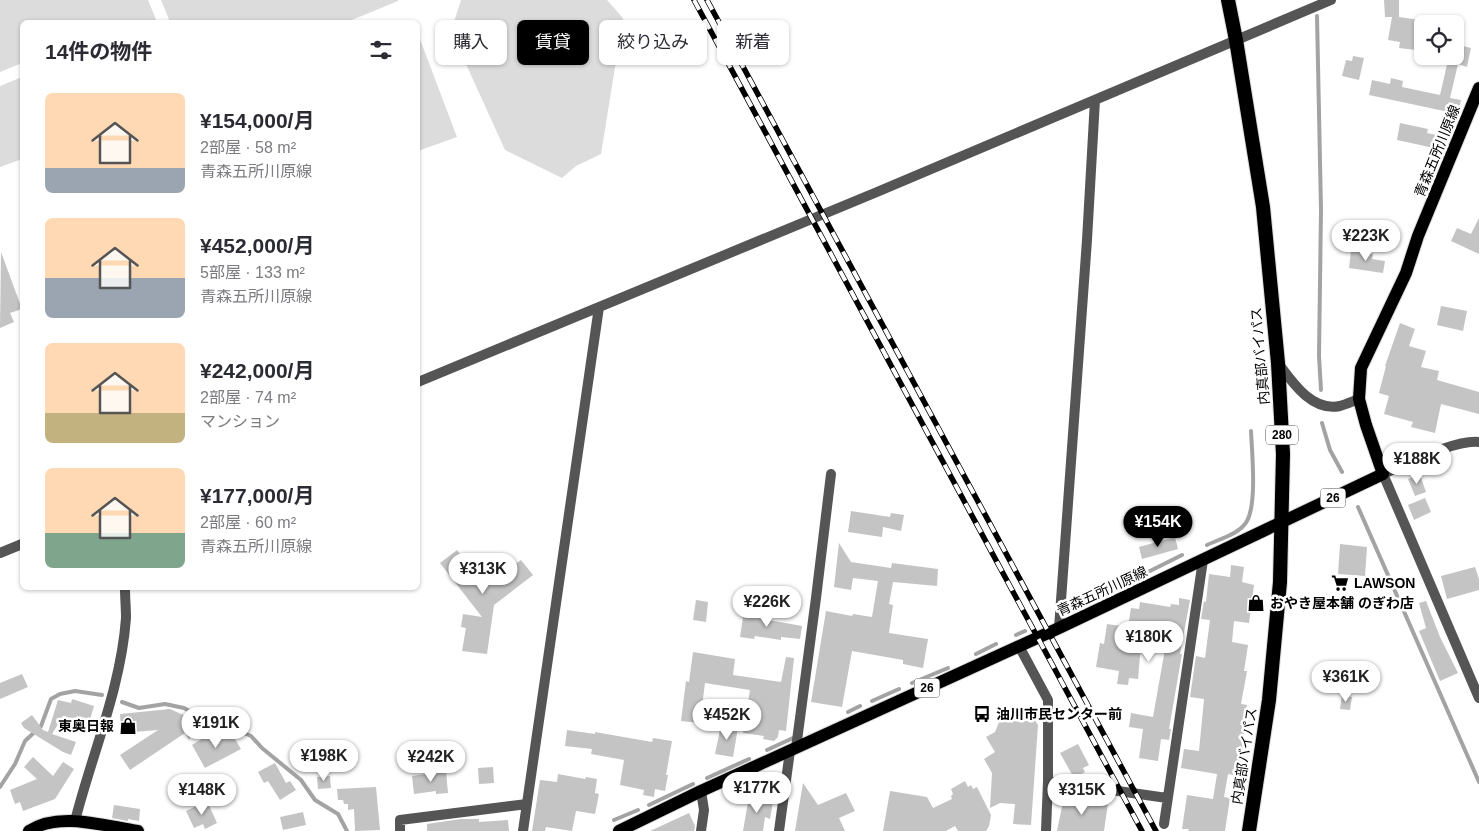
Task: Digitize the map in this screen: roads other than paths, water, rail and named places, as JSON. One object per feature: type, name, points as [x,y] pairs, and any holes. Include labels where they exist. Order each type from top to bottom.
[{"type":"highway","name":"内真部バイパス","points":[[1228,0],[1263,207],[1278,363],[1283,454],[1280,582],[1269,700],[1249,831]]},
{"type":"main road","name":"青森五所川原線","points":[[622,830],[701,791],[1059,628],[1383,474],[1359,399],[1361,368],[1406,274],[1418,236],[1479,88]]},
{"type":"main road","points":[[29,831],[45,823],[61,820],[138,831]]},
{"type":"street","points":[[420,381],[1096,100],[1331,0]]},
{"type":"street","points":[[1059,628],[1096,100]]},
{"type":"street","points":[[523,831],[599,307]]},
{"type":"street","points":[[1278,363],[1299,391],[1316,402],[1329,406],[1340,406],[1359,399]]},
{"type":"street","points":[[1479,442],[1467,442],[1447,448],[1383,474],[1479,698]]},
{"type":"street","points":[[779,831],[816,598],[831,474]]},
{"type":"street","points":[[0,553],[20,545]]},
{"type":"street","points":[[1164,824],[1166,798],[1203,560]]},
{"type":"street","points":[[75,821],[112,696],[121,655],[126,617],[125,590]]},
{"type":"street","points":[[1019,646],[1048,700],[1046,831]]},
{"type":"street","points":[[1048,781],[1166,798]]},
{"type":"street","points":[[701,791],[704,810],[701,831]]},
{"type":"street","points":[[400,831],[400,820],[527,804]]},
{"type":"waterway","points":[[1317,16],[1321,210],[1319,356],[1321,390]]},
{"type":"waterway","points":[[1322,423],[1330,450],[1342,472]]},
{"type":"waterway","points":[[1207,545],[1229,536],[1244,526],[1247,521],[1253,490],[1251,431]]},
{"type":"waterway","points":[[1358,507],[1479,782]]},
{"type":"waterway","points":[[1128,582],[1182,555]]},
{"type":"waterway","points":[[1068,611],[1106,593]]},
{"type":"waterway","points":[[1016,635],[1025,631]]},
{"type":"waterway","points":[[976,654],[996,644]]},
{"type":"waterway","points":[[912,683],[948,668]]},
{"type":"waterway","points":[[872,701],[899,689]]},
{"type":"waterway","points":[[0,787],[15,764],[25,741],[41,726],[51,699],[60,694],[75,691],[102,695]]},
{"type":"waterway","points":[[122,702],[139,708],[165,704],[184,708],[207,721],[251,736],[262,748],[301,780],[315,800],[338,814],[347,831]]},
{"type":"waterway","points":[[848,712],[860,706]]},
{"type":"waterway","points":[[767,750],[793,738]]},
{"type":"waterway","points":[[707,778],[749,759]]},
{"type":"waterway","points":[[649,805],[693,784]]},
{"type":"waterway","points":[[614,820],[638,810]]},
{"type":"railway","points":[[694,0],[1142,831]]},
{"type":"railway","points":[[707,0],[1156,831]]},
{"type":"place","name":"LAWSON","points":[[1340,583]]},
{"type":"place","name":"おやき屋本舗 のぎわ店","points":[[1256,603]]},
{"type":"place","name":"油川市民センター前","points":[[982,714]]},
{"type":"place","name":"東奥日報","points":[[128,726]]}]
